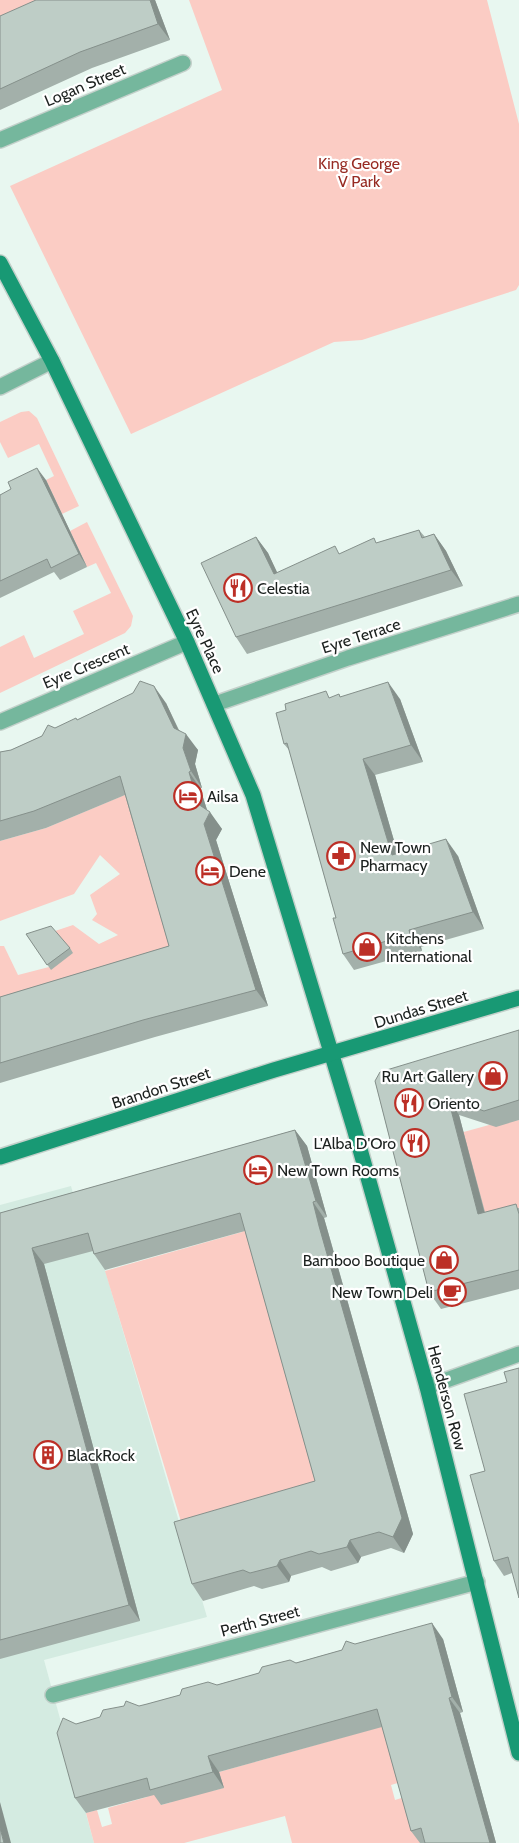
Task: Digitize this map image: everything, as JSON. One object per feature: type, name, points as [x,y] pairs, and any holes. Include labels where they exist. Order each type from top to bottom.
[{"type":"main road","name":"Eyre Place","points":[[0,263],[52,361],[215,704],[253,795],[332,1053]]},
{"type":"main road","name":"Dundas Street","points":[[332,1053],[519,998]]},
{"type":"main road","name":"Brandon Street","points":[[0,1157],[332,1053]]},
{"type":"main road","name":"Henderson Row","points":[[332,1053],[427,1387],[519,1753]]},
{"type":"street","name":"Logan Street","points":[[0,140],[183,63]]},
{"type":"street","points":[[0,387],[52,361]]},
{"type":"street","name":"Eyre Terrace","points":[[215,704],[348,658],[519,604]]},
{"type":"street","name":"Eyre Crescent","points":[[0,722],[187,642]]},
{"type":"street","points":[[427,1387],[519,1354]]},
{"type":"street","name":"Perth Street","points":[[53,1696],[477,1582]]},
{"type":"shaded area","points":[[71,1186],[78,1211],[105,1270],[207,1617],[44,1660],[94,1843],[0,1843],[0,1205]]},
{"type":"green space","points":[[0,0],[87,0],[0,38]]},
{"type":"green space","name":"King George V Park","points":[[189,0],[487,0],[519,124],[519,285],[516,290],[362,340],[334,342],[131,434],[10,186],[222,90]]},
{"type":"green space","points":[[29,411],[37,418],[79,506],[62,514],[46,480],[54,476],[39,444],[8,458],[0,442],[0,422],[21,412]]},
{"type":"green space","points":[[87,522],[133,616],[131,626],[125,633],[0,693],[0,647],[24,635],[34,658],[84,634],[73,611],[111,593],[96,563],[87,567],[70,531]]},
{"type":"green space","points":[[153,783],[181,962],[0,1017],[0,946],[4,946],[18,975],[49,967],[55,931],[73,925],[99,944],[118,935],[92,920],[97,914],[90,895],[120,874],[100,855],[74,894],[0,921],[0,841],[46,828]]},
{"type":"green space","points":[[519,1120],[519,1223],[488,1237],[460,1133],[489,1125]]},
{"type":"green space","points":[[244,1226],[323,1484],[186,1538],[105,1271],[242,1232]]},
{"type":"green space","points":[[383,1726],[404,1781],[391,1785],[395,1800],[408,1796],[421,1843],[292,1843],[285,1816],[184,1843],[94,1843],[86,1813],[97,1810],[102,1827],[112,1824],[108,1808],[147,1797],[149,1792],[156,1790],[161,1805],[172,1802],[167,1787],[212,1791],[223,1788],[219,1772]]},
{"type":"building","points":[[36,0],[150,0],[158,24],[80,52],[0,89],[0,16]]},
{"type":"building","points":[[37,468],[79,554],[51,568],[47,559],[0,581],[0,495],[11,489],[8,482]]},
{"type":"building","points":[[419,530],[422,538],[434,534],[451,570],[236,637],[201,563],[256,537],[274,574],[335,546],[339,554],[374,538],[376,543]]},
{"type":"building","points":[[140,681],[154,686],[174,728],[186,734],[183,748],[191,771],[189,772],[198,804],[210,812],[204,824],[256,990],[143,1020],[0,1063],[0,997],[169,946],[120,776],[34,811],[0,821],[0,752],[11,750],[42,736],[48,725],[55,728],[76,718],[77,720],[133,693]]},
{"type":"building","points":[[388,682],[411,745],[363,759],[392,855],[446,839],[473,912],[409,930],[410,934],[343,954],[333,918],[336,918],[287,743],[284,744],[276,713],[286,710],[285,704],[326,691],[329,698],[339,694],[340,697]]},
{"type":"building","points":[[51,926],[70,948],[47,965],[26,934]]},
{"type":"building","points":[[519,1030],[519,1100],[484,1111],[448,1098],[478,1214],[516,1204],[519,1214],[519,1270],[429,1292],[375,1081],[380,1072]]},
{"type":"building","points":[[295,1130],[316,1201],[313,1202],[319,1226],[402,1518],[393,1537],[379,1532],[350,1540],[347,1547],[319,1554],[311,1551],[280,1560],[277,1566],[250,1573],[243,1570],[192,1584],[174,1522],[315,1481],[240,1213],[94,1254],[88,1233],[32,1248],[129,1605],[0,1640],[0,1213]]},
{"type":"building","points":[[519,1368],[519,1598],[508,1557],[494,1561],[470,1475],[485,1471],[464,1394],[507,1382],[504,1372]]},
{"type":"building","points":[[432,1623],[452,1697],[449,1698],[490,1843],[425,1843],[421,1828],[411,1831],[377,1709],[208,1756],[213,1772],[150,1790],[147,1778],[75,1798],[57,1733],[63,1718],[76,1724],[100,1717],[103,1710],[124,1706],[126,1701],[139,1706],[147,1704],[180,1695],[182,1689],[208,1682],[217,1685],[259,1673],[262,1667],[290,1660],[296,1663],[342,1650],[346,1641],[355,1644]]},
{"type":"building","points":[[0,1828],[4,1843],[0,1843]]},
{"type":"place","name":"Celestia","points":[[238,588]]},
{"type":"place","name":"Ailsa","points":[[188,796]]},
{"type":"place","name":"New Town Pharmacy","points":[[341,856]]},
{"type":"place","name":"Dene","points":[[210,871]]},
{"type":"place","name":"Kitchens International","points":[[367,947]]},
{"type":"place","name":"Ru Art Gallery","points":[[493,1076]]},
{"type":"place","name":"Oriento","points":[[409,1103]]},
{"type":"place","name":"L'Alba D'Oro","points":[[415,1143]]},
{"type":"place","name":"New Town Rooms","points":[[258,1170]]},
{"type":"place","name":"Bamboo Boutique","points":[[444,1260]]},
{"type":"place","name":"New Town Deli","points":[[452,1292]]},
{"type":"place","name":"BlackRock","points":[[48,1455]]}]
